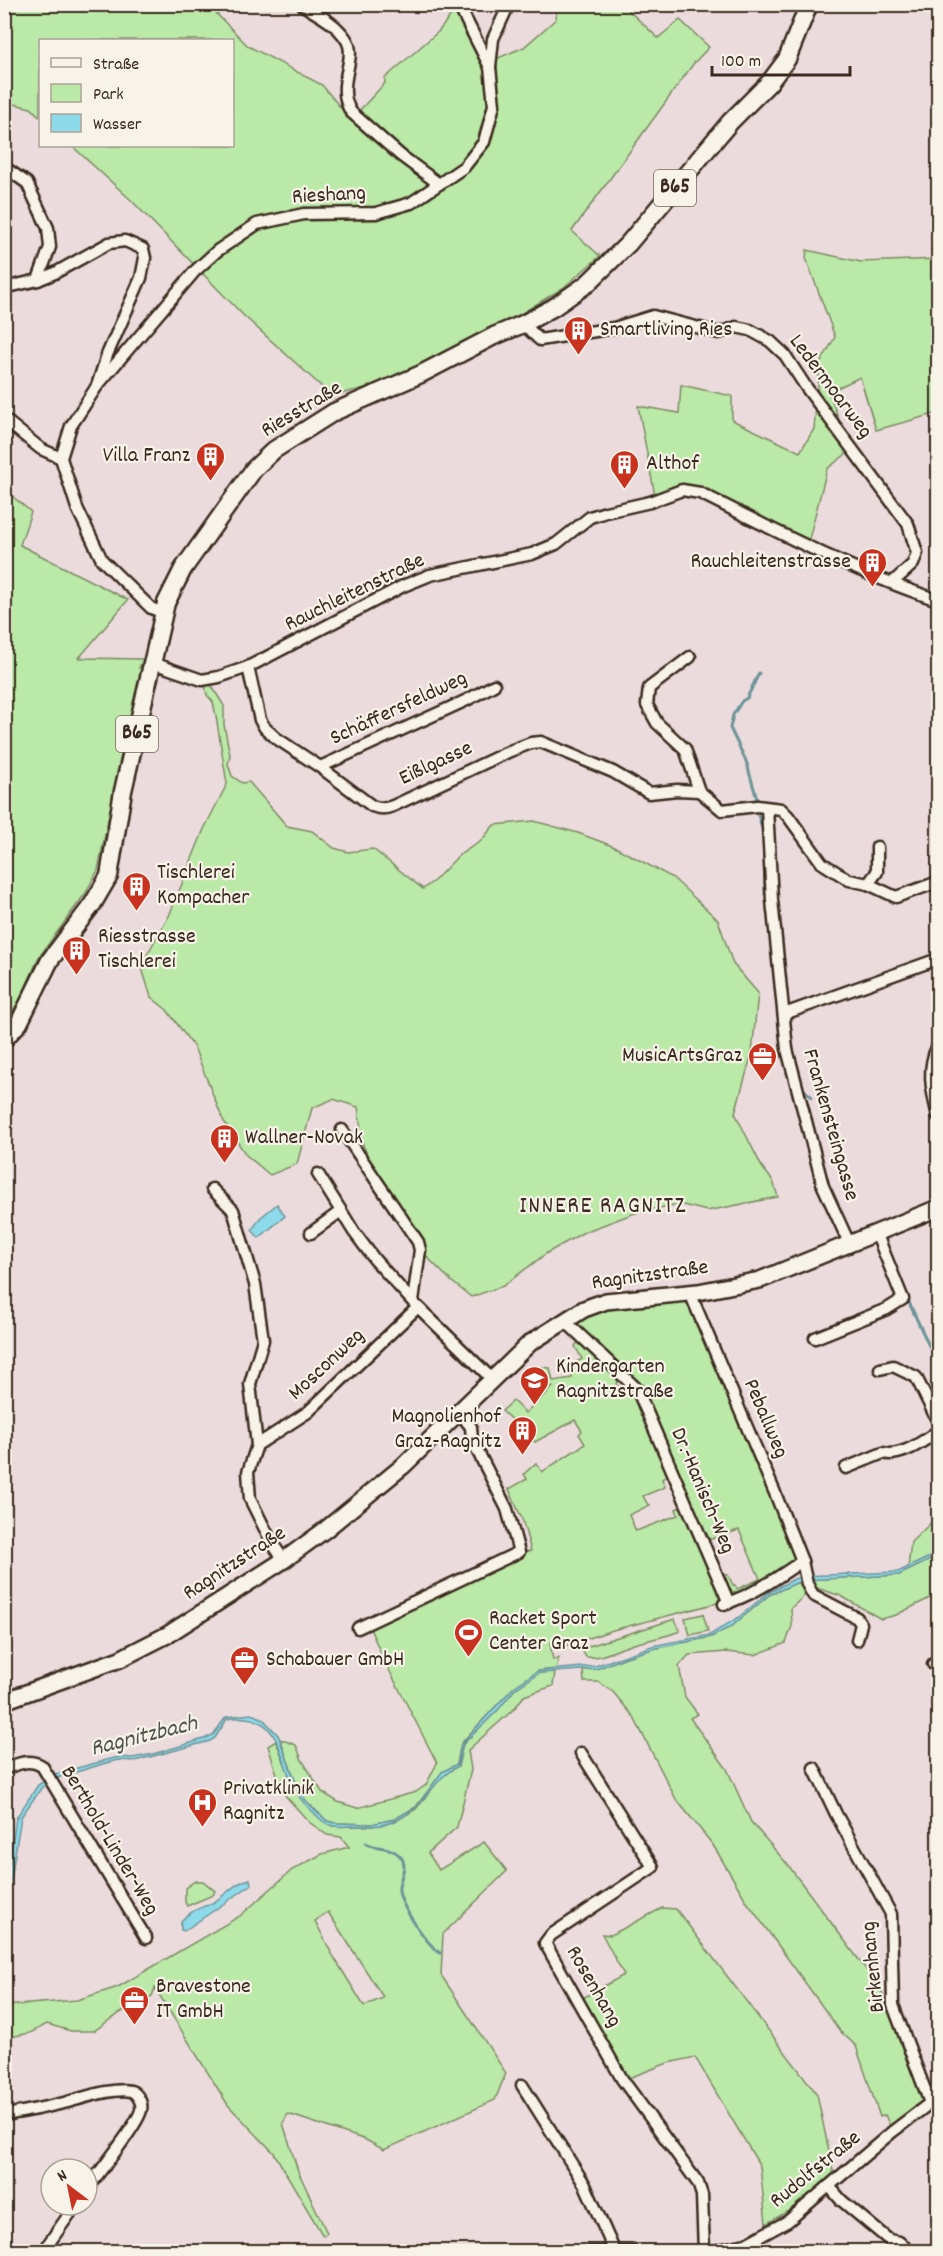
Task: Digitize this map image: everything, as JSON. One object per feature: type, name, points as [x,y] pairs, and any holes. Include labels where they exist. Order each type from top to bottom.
[{"type":"main road","name":"Riesstraße","points":[[4,1039],[19,1023],[50,960],[93,905],[109,876],[123,791],[163,613],[183,569],[254,469],[274,450],[334,412],[421,374],[494,336],[523,324],[554,307],[587,284],[628,244],[730,122],[769,83],[787,58],[809,4]]},
{"type":"main road","name":"Ragnitzstraße","points":[[4,1701],[120,1659],[166,1635],[284,1560],[404,1466],[530,1343],[584,1309],[606,1301],[690,1293],[760,1280],[877,1235],[939,1208]]},
{"type":"street","points":[[301,4],[331,22],[348,40],[350,56],[343,90],[345,103],[351,112],[400,155],[439,184]]},
{"type":"street","name":"Rieshang","points":[[458,4],[490,68]]},
{"type":"street","name":"Rieshang","points":[[97,386],[195,272],[217,251],[257,224],[304,214],[376,213],[411,203],[464,166],[484,142],[494,105],[490,68],[493,39],[509,4]]},
{"type":"street","points":[[4,167],[27,183],[48,228],[50,247],[38,280]]},
{"type":"street","points":[[4,288],[38,280],[55,273],[109,243],[125,241],[143,249],[145,258],[141,278],[107,355],[97,386],[71,426],[61,458],[77,508],[102,560],[151,608],[163,613]]},
{"type":"street","name":"Ledermoarweg","points":[[523,324],[540,340],[614,328],[653,316],[719,333],[736,327],[743,328],[770,341],[785,355],[806,387],[908,524],[917,554],[913,564],[892,583]]},
{"type":"street","points":[[4,419],[41,449],[61,458]]},
{"type":"street","name":"Rauchleitenstraße","points":[[153,663],[202,680],[219,677],[248,667],[404,586],[430,575],[532,554],[556,544],[590,517],[650,502],[682,490],[700,493],[828,556],[939,600]]},
{"type":"street","points":[[690,657],[649,688],[647,705],[657,723],[685,749],[699,791],[722,810],[757,806],[781,809],[789,816],[822,863],[849,880],[868,884],[896,897],[939,882]]},
{"type":"street","name":"Eißlgasse","points":[[248,667],[265,728],[372,806],[385,809],[510,751],[531,743],[541,742],[613,772],[649,793],[677,790],[699,791]]},
{"type":"street","name":"Schäffersfeldweg","points":[[320,767],[467,700],[494,685]]},
{"type":"street","name":"Frankensteingasse","points":[[767,808],[772,900],[787,1049],[820,1178],[850,1245]]},
{"type":"street","points":[[868,884],[877,872],[877,847]]},
{"type":"street","points":[[784,1014],[939,959]]},
{"type":"street","points":[[939,1045],[933,1056],[930,1072],[932,1093],[939,1116]]},
{"type":"street","points":[[342,1130],[418,1242],[420,1250],[415,1304]]},
{"type":"street","points":[[318,1174],[375,1260],[415,1304],[492,1379]]},
{"type":"street","points":[[212,1189],[233,1210],[255,1284],[262,1340],[250,1383],[257,1445],[248,1472],[250,1499],[272,1543],[284,1560]]},
{"type":"street","points":[[311,1233],[341,1211]]},
{"type":"street","points":[[815,1338],[887,1310],[903,1299],[877,1235]]},
{"type":"street","name":"Peballweg","points":[[690,1293],[802,1562],[813,1595],[857,1617],[861,1624],[857,1640]]},
{"type":"street","name":"Mosconweg","points":[[257,1445],[308,1412],[415,1304]]},
{"type":"street","name":"Dr.-Hanisch-Weg","points":[[564,1320],[637,1389],[726,1604],[765,1586],[802,1562]]},
{"type":"street","points":[[880,1369],[893,1366],[915,1377],[939,1422]]},
{"type":"street","points":[[358,1628],[519,1552],[507,1509],[472,1440],[471,1426],[460,1413]]},
{"type":"street","points":[[846,1468],[883,1453],[889,1455],[899,1453],[939,1431]]},
{"type":"street","name":"Rosenhang","points":[[582,1753],[653,1867],[551,1935],[545,1943],[622,2079],[698,2183],[702,2195],[706,2252]]},
{"type":"street","name":"Berthold-Linder-Weg","points":[[4,1769],[24,1762],[34,1762],[44,1771],[146,1938]]},
{"type":"street","name":"Birkenhang","points":[[814,1768],[836,1814],[891,1914],[893,2005],[934,2100]]},
{"type":"street","points":[[522,2085],[585,2185],[614,2250]]},
{"type":"street","points":[[4,2115],[91,2095],[130,2091],[136,2095],[141,2104],[141,2111],[99,2172]]},
{"type":"street","name":"Rudolfstraße","points":[[706,2252],[745,2248],[788,2221],[934,2100]]},
{"type":"street","points":[[829,2186],[841,2200],[889,2240],[899,2242],[911,2252]]},
{"type":"street","points":[[46,2252],[49,2243],[67,2217]]},
{"type":"street","points":[[588,2252],[614,2250],[634,2252]]},
{"type":"green space","points":[[4,5],[208,5],[248,46],[322,85],[349,118],[431,184],[435,176],[359,111],[385,83],[385,78],[439,31],[454,11],[489,62],[524,47],[556,19],[557,5],[629,5],[626,8],[658,38],[680,20],[709,47],[694,63],[572,231],[600,256],[563,288],[519,315],[439,358],[365,388],[332,396],[244,316],[131,200],[73,147],[234,147],[234,39],[39,39],[39,116],[31,108],[5,102]]},
{"type":"green space","points":[[807,250],[861,262],[938,259],[938,413],[876,430],[860,377],[829,392],[850,451],[827,469],[808,543],[701,489],[655,496],[638,406],[679,413],[681,385],[732,396],[732,420],[800,452],[814,429],[820,364],[835,337],[806,258]]},
{"type":"green space","points":[[5,490],[31,512],[20,545],[128,600],[79,658],[143,659],[139,668],[143,667],[98,870],[85,894],[39,957],[21,998],[5,1023]]},
{"type":"green space","points":[[210,683],[224,706],[224,725],[230,755],[228,764],[232,776],[242,783],[249,782],[287,826],[312,831],[334,848],[348,852],[373,849],[423,889],[459,855],[481,841],[494,825],[534,821],[578,833],[615,847],[673,878],[718,920],[733,964],[758,993],[752,1053],[735,1113],[762,1167],[773,1181],[778,1197],[707,1211],[679,1204],[635,1213],[584,1232],[547,1253],[503,1286],[471,1297],[420,1250],[400,1206],[372,1165],[363,1145],[358,1107],[333,1099],[312,1108],[297,1164],[270,1175],[246,1155],[223,1120],[194,1047],[167,1010],[151,997],[141,965],[169,916],[204,829],[227,784],[213,702],[207,695],[205,685]]},
{"type":"green space","points":[[687,1301],[796,1559],[765,1584],[739,1596],[731,1593],[721,1572],[728,1575],[737,1589],[760,1579],[739,1530],[708,1540],[648,1405],[588,1340],[584,1330],[578,1329],[574,1322],[584,1316],[612,1308]]},
{"type":"green space","points":[[578,1342],[620,1378],[616,1384],[627,1395],[634,1392],[669,1471],[662,1479],[665,1487],[643,1496],[650,1505],[629,1515],[636,1531],[678,1515],[676,1509],[682,1506],[721,1596],[717,1603],[613,1630],[564,1646],[561,1638],[550,1643],[553,1660],[559,1658],[556,1669],[538,1671],[514,1687],[461,1743],[457,1764],[442,1772],[416,1807],[395,1819],[372,1824],[327,1821],[299,1791],[280,1739],[296,1745],[302,1760],[322,1792],[338,1802],[357,1808],[416,1792],[426,1785],[437,1763],[368,1624],[519,1552],[531,1551],[522,1519],[509,1489],[527,1479],[524,1474],[536,1463],[542,1472],[585,1444],[579,1434],[582,1431],[575,1420],[535,1442],[502,1411],[513,1401],[525,1413],[553,1387],[540,1382],[541,1367],[550,1368],[553,1381],[572,1378],[571,1365],[582,1359],[575,1346]]},
{"type":"green space","points":[[938,1516],[938,1553],[908,1568],[911,1542]]},
{"type":"green space","points":[[938,1556],[938,1594],[896,1615],[881,1619],[841,1596],[814,1587],[791,1608],[792,1626],[786,1643],[755,1655],[726,1652],[689,1655],[679,1666],[685,1697],[698,1714],[690,1718],[727,1769],[751,1822],[788,1865],[880,1988],[887,2003],[926,2099],[891,2128],[885,2115],[880,2117],[856,2046],[840,2031],[747,1902],[713,1845],[676,1799],[633,1716],[613,1692],[599,1682],[584,1682],[583,1670],[596,1669],[652,1649],[711,1637],[732,1626],[769,1595],[803,1580],[899,1575]]},
{"type":"green space","points":[[703,1614],[708,1631],[690,1635],[685,1618]]},
{"type":"green space","points":[[675,1619],[680,1631],[597,1657],[586,1657],[583,1652],[586,1647]]},
{"type":"green space","points":[[555,1672],[553,1686],[524,1696],[514,1709],[468,1750],[471,1770],[457,1827],[428,1853],[439,1870],[484,1842],[507,1871],[443,1934],[441,1975],[506,2073],[495,2100],[384,2150],[366,2140],[288,2114],[283,2123],[298,2171],[327,2233],[323,2236],[274,2153],[228,2105],[155,1988],[152,1996],[118,2014],[94,2031],[71,2031],[47,2024],[30,2033],[5,2038],[6,2006],[77,2000],[118,1987],[240,1916],[292,1870],[322,1854],[349,1847],[341,1837],[327,1835],[309,1822],[283,1793],[268,1746],[276,1741],[296,1792],[304,1803],[333,1826],[372,1826],[396,1821],[416,1809],[444,1774],[458,1766],[463,1744],[497,1711],[515,1689],[539,1673]],"holes":[[[328,1912],[383,1997],[364,2006],[315,1921]]]},
{"type":"green space","points":[[195,1881],[203,1881],[215,1891],[213,1895],[187,1906],[185,1888]]},
{"type":"green space","points":[[662,1908],[676,1909],[817,2094],[834,2176],[790,2210],[766,2224],[760,2166],[695,2057],[668,2063],[626,2079],[581,1999],[624,1975],[602,1934],[611,1935]]},
{"type":"water","points":[[277,1204],[285,1216],[259,1238],[252,1230],[260,1218]]},
{"type":"water","points":[[938,1553],[938,1556],[899,1575],[803,1580],[769,1595],[732,1626],[711,1637],[652,1649],[596,1669],[539,1673],[515,1689],[497,1711],[463,1744],[458,1766],[441,1778],[416,1807],[442,1772],[457,1764],[461,1744],[514,1687],[538,1671],[595,1666],[652,1646],[710,1635],[739,1617],[768,1593],[803,1576],[898,1572]]},
{"type":"water","name":"Ragnitzbach","points":[[251,1714],[262,1718],[278,1735],[299,1791],[327,1821],[371,1824],[395,1819],[416,1807],[397,1820],[386,1824],[334,1826],[323,1822],[299,1796],[276,1739],[268,1729],[259,1721],[245,1718],[227,1719],[215,1738],[210,1741],[135,1761],[118,1760],[106,1763],[57,1778],[42,1787],[21,1817],[5,1916],[5,1893],[16,1818],[38,1785],[55,1774],[118,1757],[133,1758],[153,1754],[204,1739],[213,1735],[226,1717]]},
{"type":"water","points":[[250,1879],[251,1885],[184,1931],[181,1930],[181,1921],[188,1914],[214,1902],[235,1886]]},
{"type":"waterway","points":[[757,799],[746,761],[730,728],[733,715],[742,701],[747,698],[759,673]]},
{"type":"waterway","points":[[758,815],[763,831]]},
{"type":"waterway","points":[[764,849],[765,895]]},
{"type":"waterway","points":[[767,906],[771,937]]},
{"type":"waterway","points":[[801,1087],[812,1097]]},
{"type":"waterway","points":[[907,1298],[930,1348],[938,1348]]},
{"type":"waterway","points":[[366,1843],[392,1850],[403,1860],[404,1867],[399,1887],[403,1902],[421,1932],[440,1953]]},
{"type":"place","name":"Smartliving Ries","points":[[579,356]]},
{"type":"place","name":"Villa Franz","points":[[211,482]]},
{"type":"place","name":"Althof","points":[[625,490]]},
{"type":"place","name":"Rauchleitenstrasse","points":[[872,588]]},
{"type":"place","name":"Tischlerei Kompacher","points":[[136,912]]},
{"type":"place","name":"Riesstrasse Tischlerei","points":[[77,976]]},
{"type":"place","name":"MusicArtsGraz","points":[[763,1082]]},
{"type":"place","name":"Wallner-Novak","points":[[224,1164]]},
{"type":"place","name":"Kindergarten Ragnitzstraße","points":[[535,1406]]},
{"type":"place","name":"Magnolienhof Graz-Ragnitz","points":[[522,1456]]},
{"type":"place","name":"Racket Sport Center Graz","points":[[468,1658]]},
{"type":"place","name":"Schabauer GmbH","points":[[245,1686]]},
{"type":"place","name":"Privatklinik Ragnitz","points":[[202,1828]]},
{"type":"place","name":"Bravestone IT GmbH","points":[[135,2026]]},
{"type":"district","name":"INNERE RAGNITZ","points":[[603,1207]]}]
